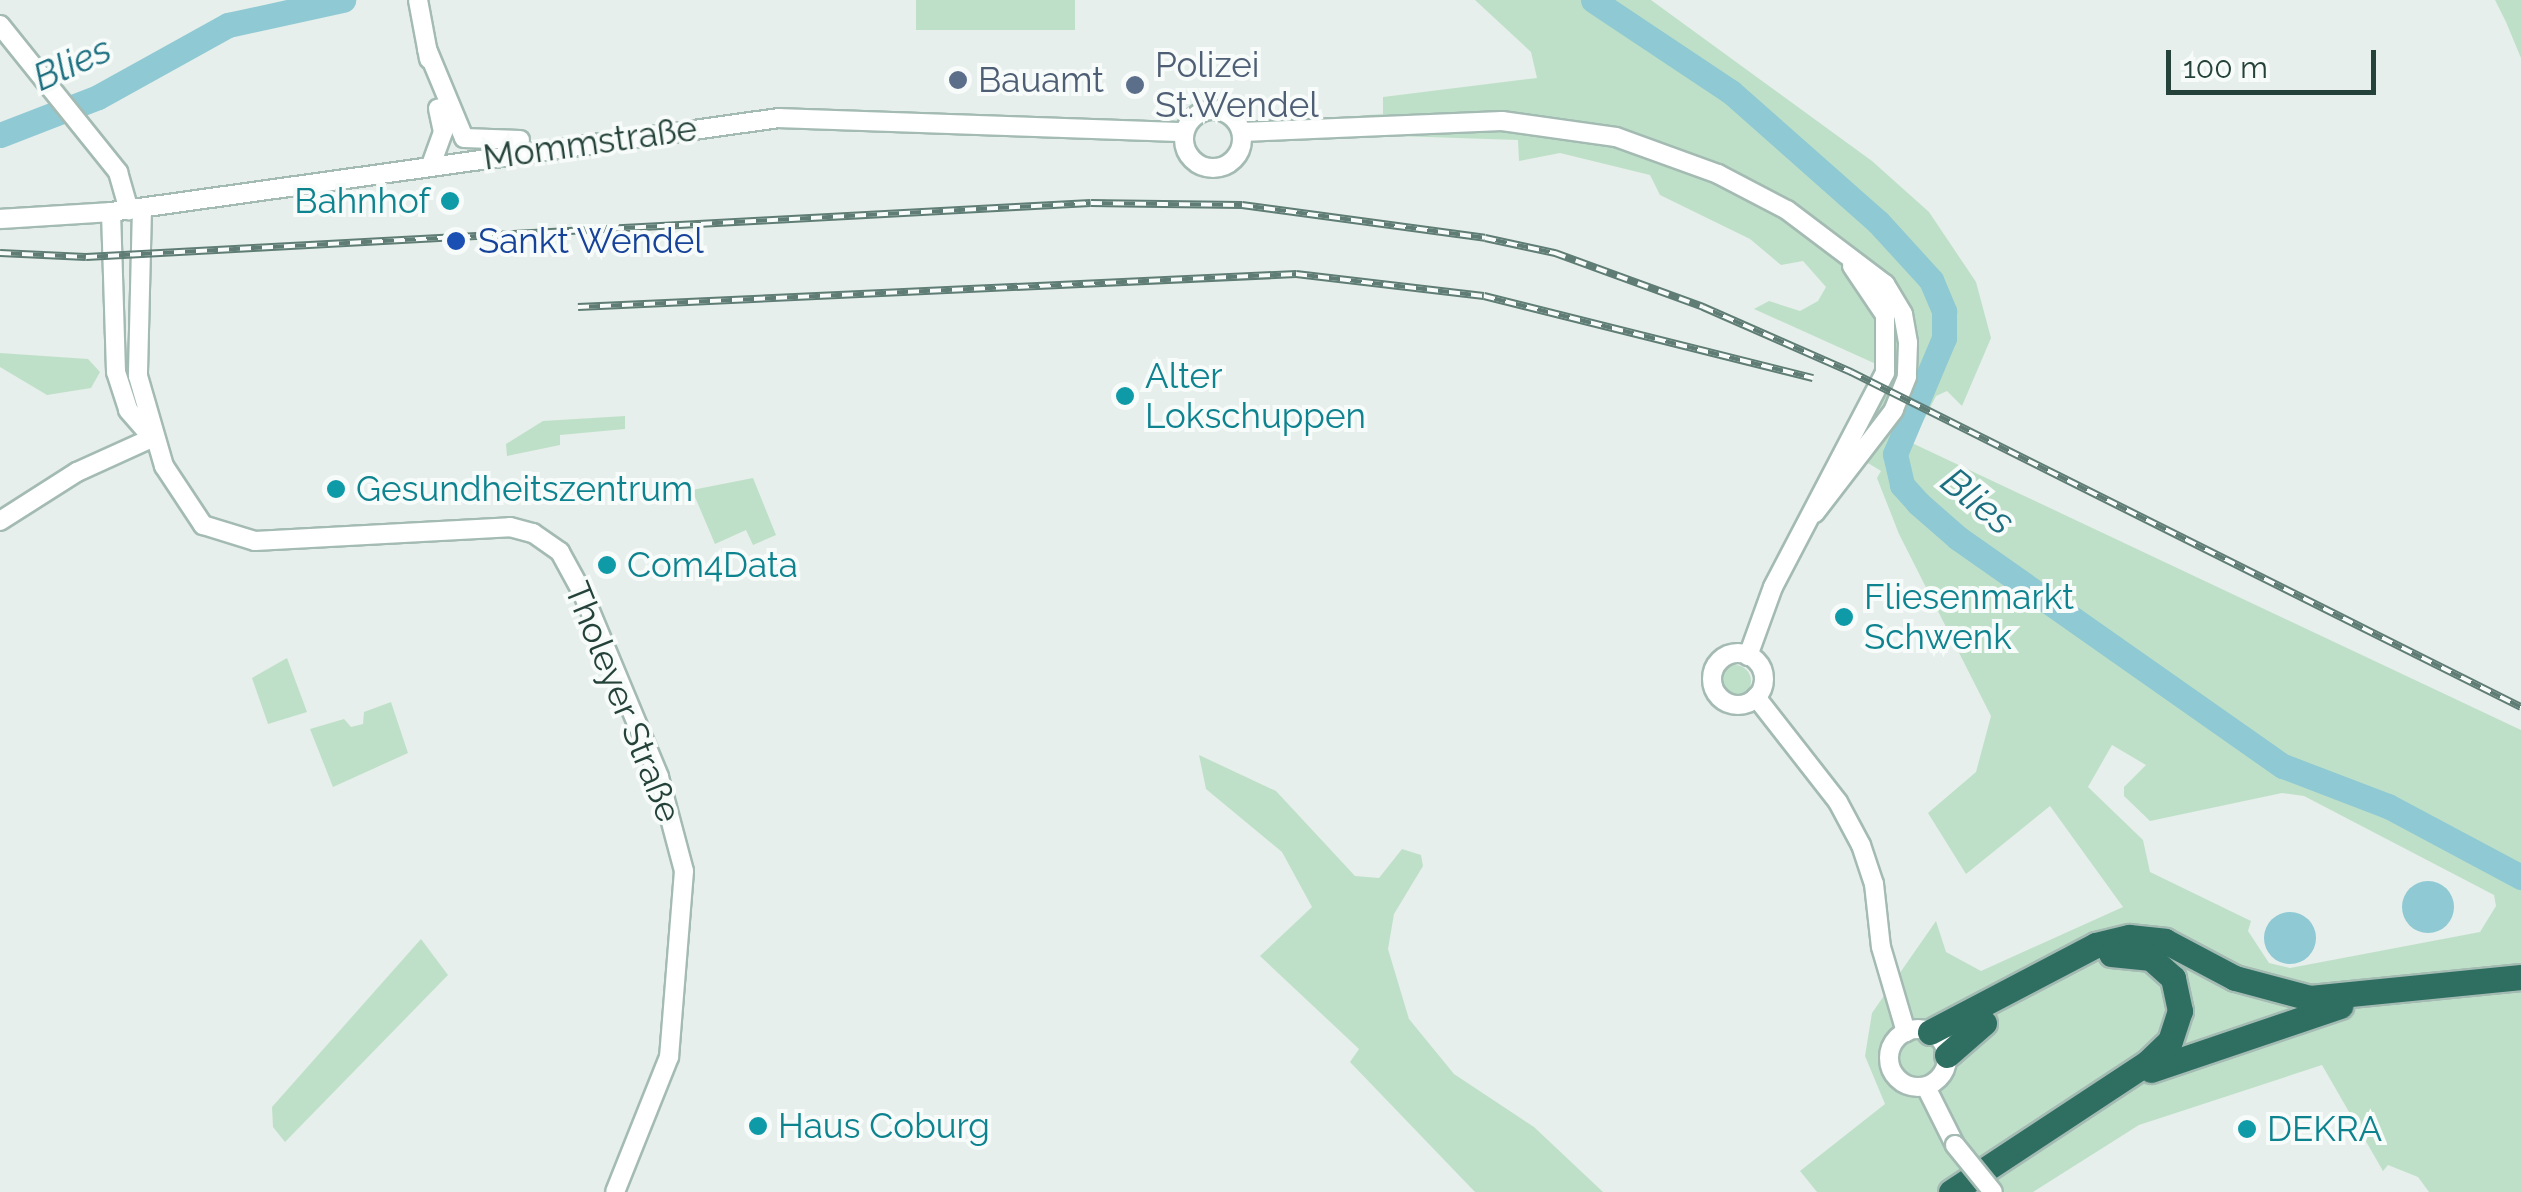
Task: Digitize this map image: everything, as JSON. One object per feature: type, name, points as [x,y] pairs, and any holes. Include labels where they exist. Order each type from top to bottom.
[{"type":"highway","points":[[1919,1032],[2096,945],[2128,938],[2165,941],[2235,978],[2288,995],[2521,977]]},
{"type":"highway","points":[[1947,1056],[1990,1020],[2099,958],[2136,953],[2162,966],[2180,993],[2180,1011],[2162,1053],[2036,1132],[1951,1192]]},
{"type":"highway","points":[[2036,1132],[2210,1046],[2430,986]]},
{"type":"main road","points":[[418,0],[443,132],[430,165]]},
{"type":"main road","points":[[0,25],[118,172],[127,210]]},
{"type":"main road","points":[[427,49],[464,138],[611,140]]},
{"type":"main road","name":"Mommstraße","points":[[0,219],[127,210],[611,140],[795,118],[1184,132],[1194,116],[1212,110],[1228,114],[1242,132],[1502,121],[1597,134],[1718,174],[1787,210],[1849,262],[1894,315],[1886,373],[1773,587],[1748,656]]},
{"type":"main road","points":[[1184,132],[1193,161],[1212,168],[1234,160],[1242,132]]},
{"type":"main road","name":"Tholeyer Straße","points":[[127,210],[138,376],[152,438]]},
{"type":"main road","name":"Tholeyer Straße","points":[[127,210],[116,372],[128,410],[152,438],[190,512],[217,534],[254,541],[510,528],[546,540],[570,570],[659,777],[684,871],[669,1057],[615,1192]]},
{"type":"main road","points":[[0,521],[77,472],[152,438]]},
{"type":"main road","points":[[1748,656],[1763,674],[1756,698],[1736,705],[1713,686],[1724,658],[1748,656]]},
{"type":"main road","points":[[1756,698],[1838,802],[1861,846],[1874,884],[1881,947],[1919,1032],[1947,1056],[1942,1075],[1926,1087],[1906,1085],[1891,1068],[1893,1044],[1919,1032]]},
{"type":"main road","points":[[1926,1087],[1955,1145],[1993,1192]]},
{"type":"green space","points":[[916,0],[1075,0],[1075,30],[916,30]]},
{"type":"green space","points":[[1475,0],[1651,0],[1872,161],[1929,212],[1976,282],[1991,338],[1962,406],[1947,391],[1936,396],[1912,443],[2521,730],[2521,1192],[2429,1192],[2418,1177],[2388,1165],[2383,1171],[2322,1065],[2139,1125],[2033,1192],[1817,1192],[1800,1171],[1885,1104],[1865,1056],[1872,1013],[1936,921],[1946,952],[1981,971],[2123,907],[2050,806],[1966,874],[1928,813],[1976,772],[1991,716],[1899,534],[1877,478],[1881,471],[1840,446],[1876,364],[1754,309],[1769,301],[1800,311],[1818,301],[1826,287],[1803,261],[1781,265],[1750,239],[1660,195],[1650,175],[1560,153],[1519,161],[1518,140],[1396,136],[1247,143],[1243,118],[1258,123],[1383,114],[1383,97],[1537,78],[1531,52]],"holes":[[[2112,745],[2146,765],[2124,787],[2124,796],[2150,821],[2282,793],[2304,796],[2494,895],[2496,906],[2480,932],[2290,968],[2269,963],[2248,931],[2251,921],[2150,872],[2143,840],[2088,787]]]},
{"type":"green space","points":[[2495,0],[2521,0],[2521,58],[2506,22]]},
{"type":"green space","points":[[0,353],[88,359],[100,372],[91,388],[47,395],[0,367]]},
{"type":"green space","points":[[625,416],[625,429],[560,435],[560,445],[507,456],[506,444],[543,421]]},
{"type":"green space","points":[[753,478],[776,535],[753,545],[746,530],[715,544],[692,490]]},
{"type":"green space","points":[[287,658],[307,712],[268,724],[252,678]]},
{"type":"green space","points":[[1735,665],[1746,670],[1751,681],[1746,692],[1735,697],[1724,692],[1719,681],[1724,670]]},
{"type":"green space","points":[[391,702],[408,753],[333,787],[310,729],[344,719],[351,727],[363,724],[364,712]]},
{"type":"green space","points":[[1199,755],[1276,791],[1355,876],[1379,878],[1402,849],[1421,855],[1423,866],[1394,914],[1388,949],[1409,1019],[1454,1074],[1534,1127],[1603,1192],[1475,1192],[1350,1062],[1359,1049],[1260,956],[1312,907],[1282,852],[1206,789]]},
{"type":"green space","points":[[421,939],[448,975],[285,1142],[273,1127],[272,1107]]},
{"type":"water","points":[[2428,881],[2446,889],[2454,907],[2446,925],[2428,933],[2410,925],[2402,907],[2410,889]]},
{"type":"water","points":[[2290,912],[2308,920],[2316,938],[2308,956],[2290,964],[2272,956],[2264,938],[2272,920]]},
{"type":"waterway","name":"Blies","points":[[0,135],[98,97],[228,25],[343,0]]},
{"type":"waterway","name":"Blies","points":[[1593,0],[1731,92],[1878,222],[1931,280],[1944,311],[1944,338],[1895,454],[1902,485],[1918,503],[1958,538],[2283,766],[2388,806],[2521,877]]},
{"type":"railway","points":[[0,253],[86,257],[1091,203],[1242,205],[1485,238],[1555,253],[1703,307],[1851,372],[2521,707]]},
{"type":"railway","points":[[578,307],[1296,274],[1484,296],[1813,378]]},
{"type":"place","name":"Bauamt","points":[[958,80]]},
{"type":"place","name":"Polizei St.Wendel","points":[[1135,85]]},
{"type":"place","name":"Bahnhof","points":[[450,201]]},
{"type":"place","name":"Sankt Wendel","points":[[456,241]]},
{"type":"place","name":"Alter Lokschuppen","points":[[1125,396]]},
{"type":"place","name":"Gesundheitszentrum","points":[[336,489]]},
{"type":"place","name":"Com4Data","points":[[607,565]]},
{"type":"place","name":"Fliesenmarkt Schwenk","points":[[1844,617]]},
{"type":"place","name":"Haus Coburg","points":[[758,1126]]},
{"type":"place","name":"DEKRA","points":[[2247,1129]]}]
